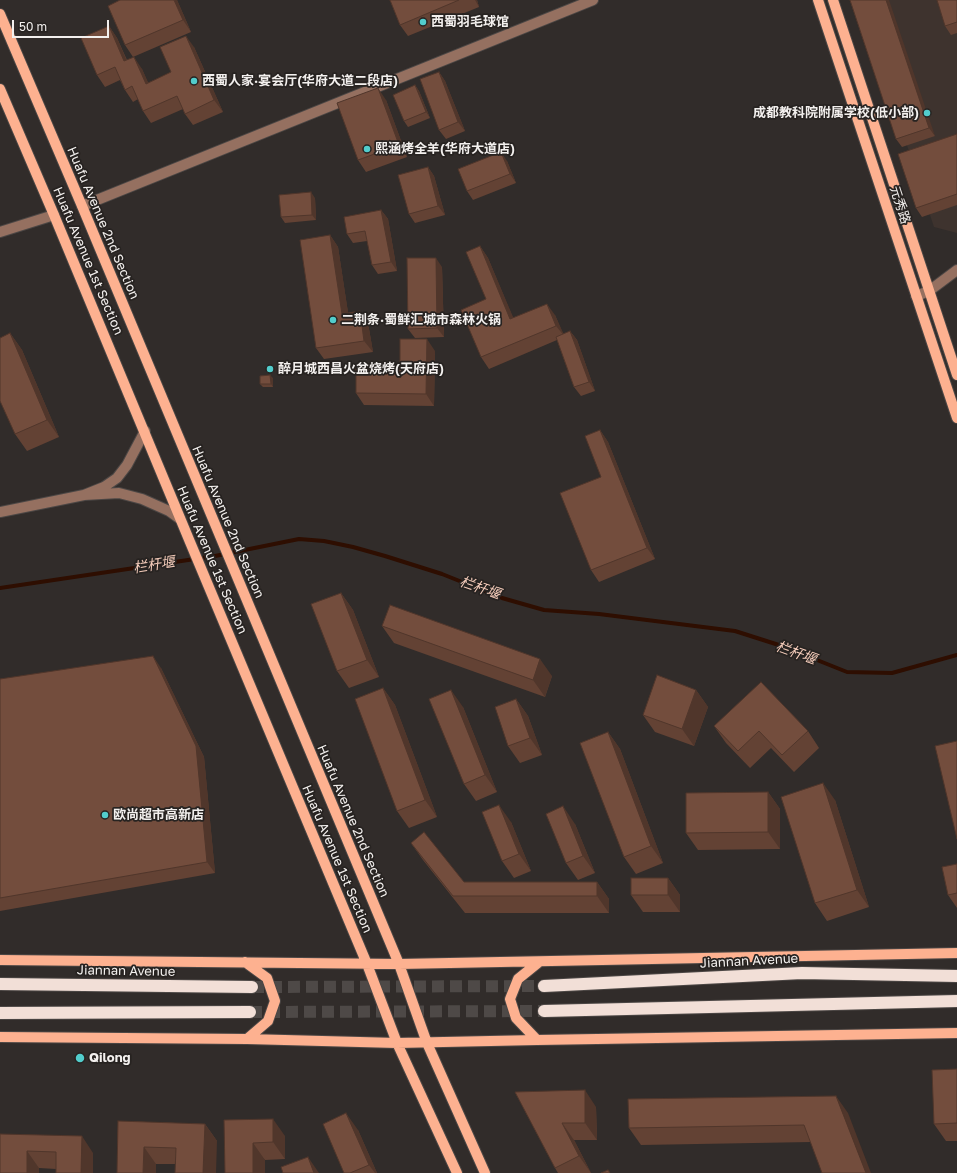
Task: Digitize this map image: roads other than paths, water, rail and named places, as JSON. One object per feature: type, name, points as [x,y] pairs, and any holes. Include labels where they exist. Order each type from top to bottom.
[{"type":"highway","name":"Jiannan Avenue","points":[[544,986],[802,972],[957,976]]},
{"type":"highway","name":"Jiannan Avenue","points":[[0,984],[252,987]]},
{"type":"highway","points":[[544,1011],[957,1001]]},
{"type":"highway","points":[[0,1013],[250,1012]]},
{"type":"main road","name":"元秀路","points":[[818,0],[957,418]]},
{"type":"main road","name":"元秀路","points":[[833,0],[957,375]]},
{"type":"main road","name":"Huafu Avenue 2nd Section","points":[[0,14],[82,206],[398,964],[427,1043]]},
{"type":"main road","name":"Huafu Avenue 1st Section","points":[[0,88],[367,964],[397,1043],[457,1173]]},
{"type":"main road","points":[[0,960],[398,964],[957,953]]},
{"type":"main road","points":[[244,962],[267,978],[275,1001],[268,1021],[246,1039]]},
{"type":"main road","points":[[537,1040],[516,1018],[510,1000],[518,979],[539,962]]},
{"type":"main road","points":[[0,1037],[246,1039],[427,1043],[957,1033]]},
{"type":"main road","points":[[427,1043],[485,1173]]},
{"type":"street","points":[[82,206],[593,0]]},
{"type":"street","points":[[0,232],[54,214]]},
{"type":"street","points":[[916,296],[929,291],[957,270]]},
{"type":"street","points":[[84,495],[104,487],[117,478],[127,465],[145,431]]},
{"type":"street","points":[[0,512],[84,495],[119,493],[142,498],[169,511],[180,519]]},
{"type":"waterway","name":"栏杆堰","points":[[0,588],[215,556],[299,539],[324,541],[385,556],[442,574],[502,598],[544,610],[599,614],[735,631],[782,646],[847,672],[892,673],[957,655]]},
{"type":"tunnel","points":[[252,987],[544,986]]},
{"type":"tunnel","points":[[250,1012],[544,1011]]},
{"type":"place","name":"西蜀羽毛球馆","points":[[423,22]]},
{"type":"place","name":"西蜀人家·宴会厅(华府大道二段店)","points":[[194,81]]},
{"type":"place","name":"成都教科院附属学校(低小部)","points":[[927,113]]},
{"type":"place","name":"熙涵烤全羊(华府大道店)","points":[[367,149]]},
{"type":"place","name":"二荆条·蜀鲜汇城市森林火锅","points":[[333,320]]},
{"type":"place","name":"醉月城西昌火盆烧烤(天府店)","points":[[270,369]]},
{"type":"place","name":"欧尚超市高新店","points":[[105,815]]},
{"type":"place","name":"Qilong","points":[[80,1058]]}]
